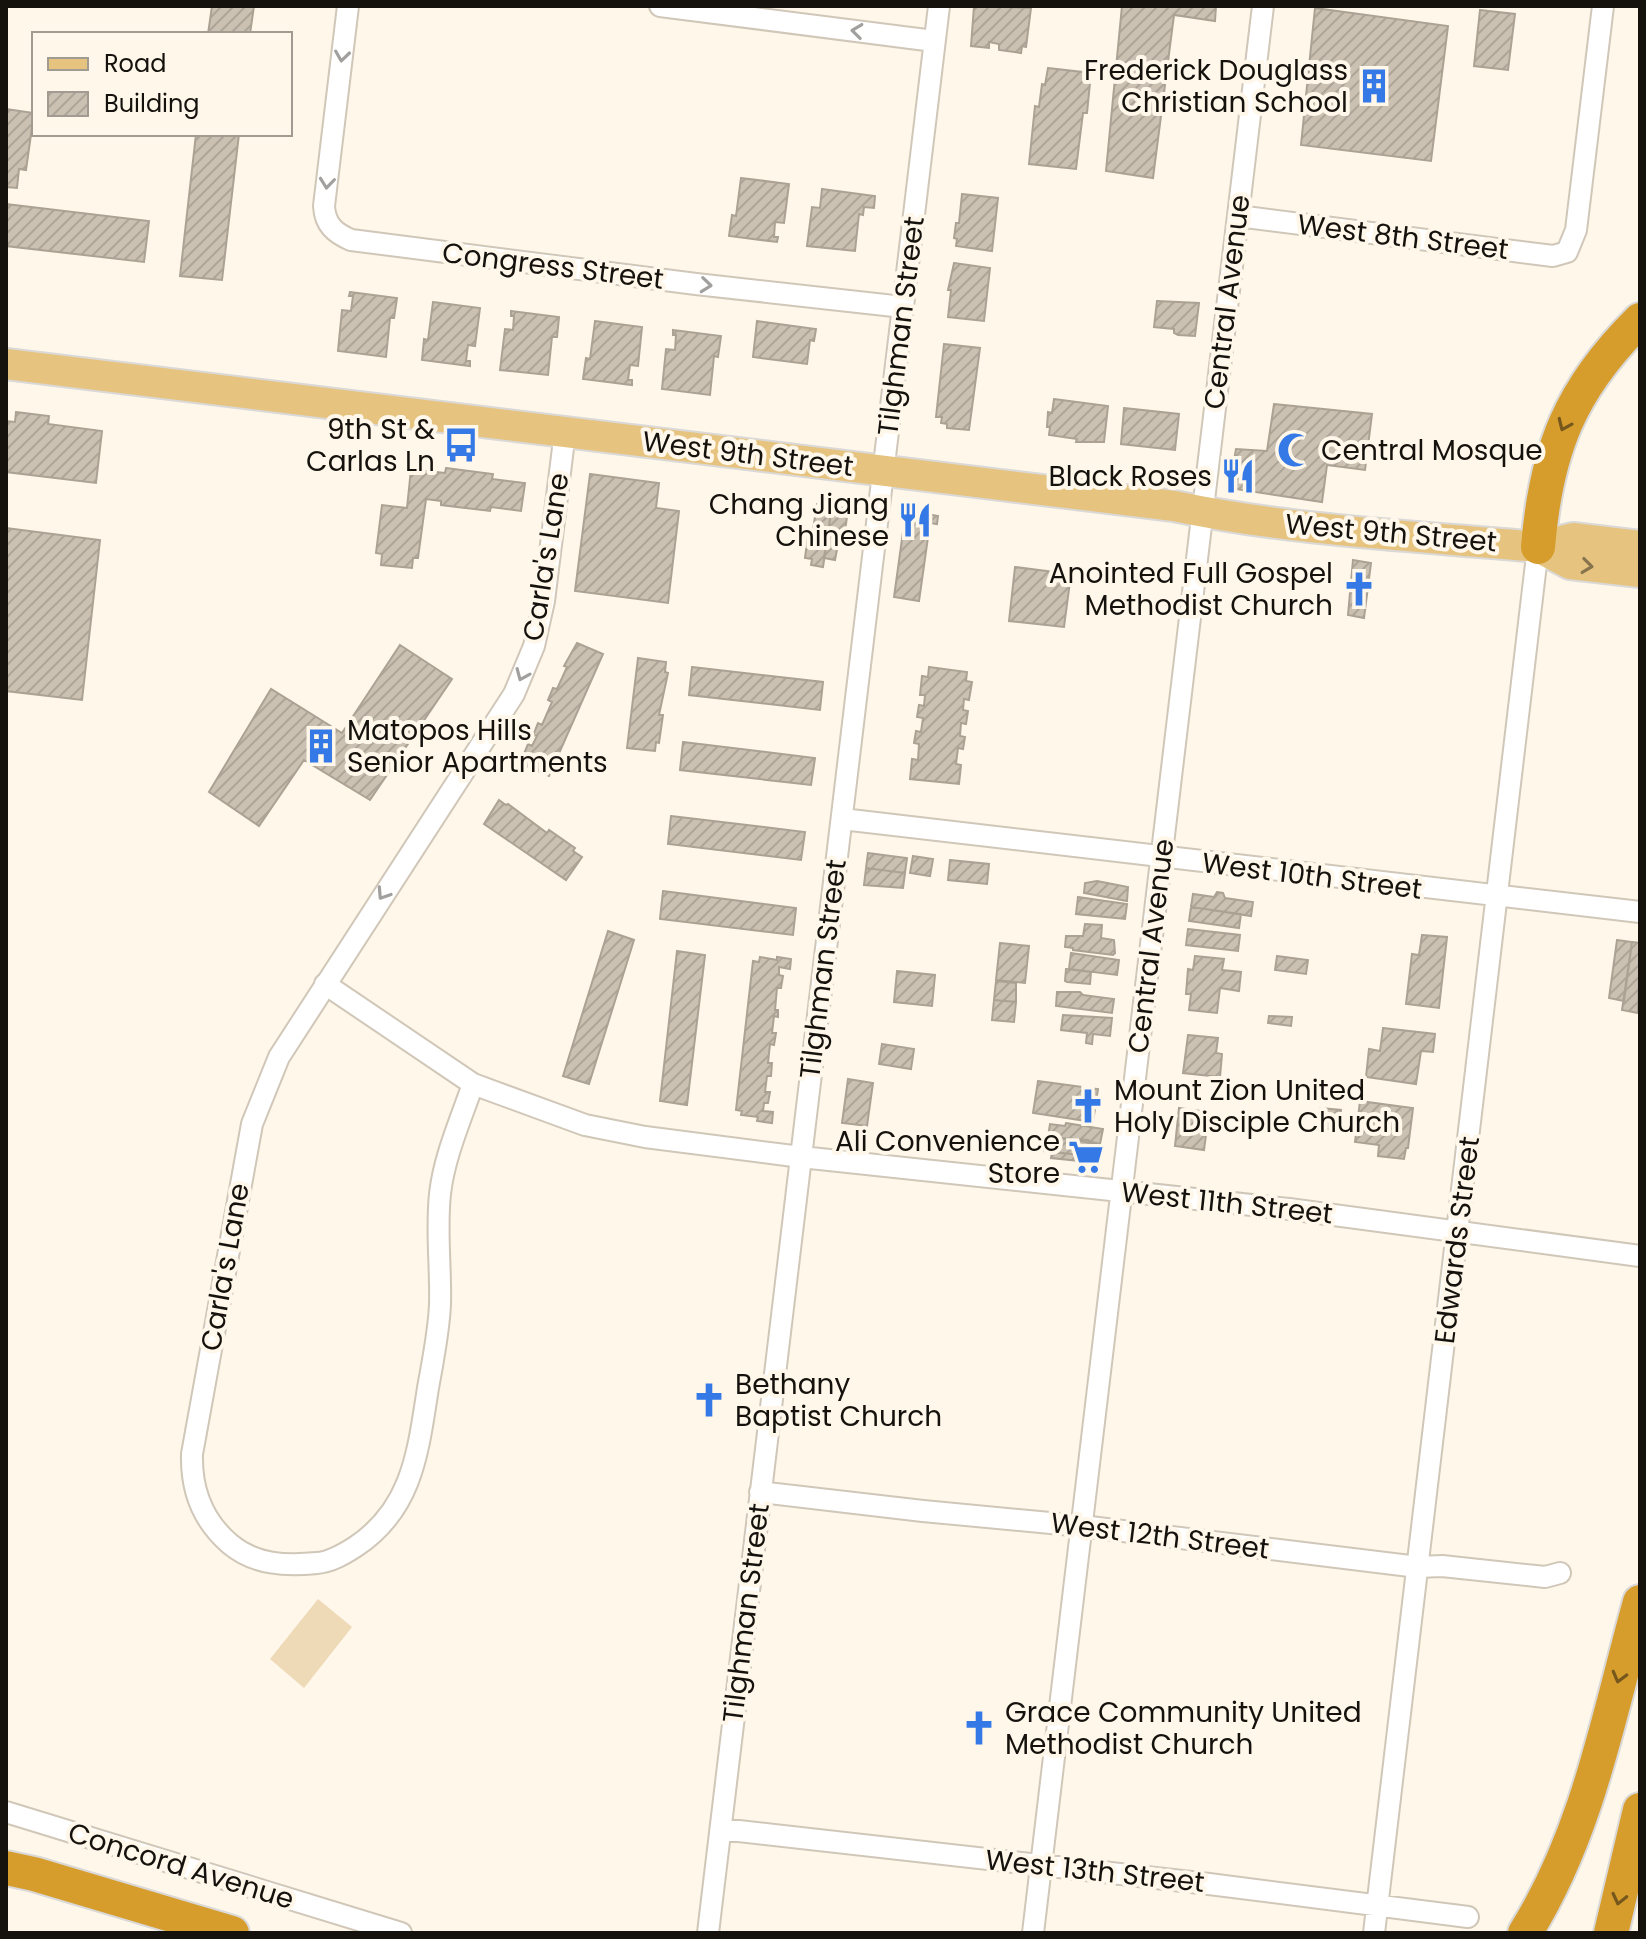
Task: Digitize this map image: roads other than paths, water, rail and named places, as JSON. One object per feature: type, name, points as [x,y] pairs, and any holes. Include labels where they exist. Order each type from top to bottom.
[{"type":"highway","points":[[1538,547],[1548,473],[1561,430],[1604,358],[1640,320]]},
{"type":"highway","points":[[1604,358],[1640,334]]},
{"type":"highway","points":[[1525,1933],[1543,1905],[1575,1831],[1640,1602]]},
{"type":"highway","points":[[1611,1933],[1640,1810]]},
{"type":"highway","points":[[20,1879],[162,1933]]},
{"type":"highway","points":[[20,1879],[232,1933]]},
{"type":"main road","name":"West 9th Street","points":[[6,364],[1174,506],[1323,529],[1538,547],[1573,538],[1640,546]]},
{"type":"main road","name":"West 9th Street","points":[[1538,547],[1570,564],[1640,572]]},
{"type":"street","name":"Congress Street","points":[[348,6],[325,214],[334,231],[351,240],[903,307]]},
{"type":"street","points":[[660,6],[934,41]]},
{"type":"street","name":"Tilghman Street","points":[[708,1933],[939,6]]},
{"type":"street","name":"Central Avenue","points":[[1033,1933],[1263,6]]},
{"type":"street","name":"West 8th Street","points":[[1238,216],[1553,256],[1567,252],[1576,230],[1603,6]]},
{"type":"street","name":"Carla's Lane","points":[[473,1084],[440,1192],[440,1307],[423,1422],[408,1484],[390,1518],[371,1537],[325,1562],[275,1564],[252,1558],[233,1547],[217,1532],[199,1505],[192,1480],[192,1454],[252,1124],[279,1057],[514,694],[534,646],[544,601],[565,432]]},
{"type":"street","name":"Edwards Street","points":[[1374,1933],[1538,547]]},
{"type":"street","name":"West 10th Street","points":[[842,819],[1640,912]]},
{"type":"street","name":"West 11th Street","points":[[325,984],[473,1084],[585,1125],[645,1137],[801,1157],[1289,1209],[1640,1256]]},
{"type":"street","name":"West 12th Street","points":[[760,1492],[1082,1526],[1418,1567],[1442,1566],[1545,1577],[1560,1573]]},
{"type":"street","name":"Concord Avenue","points":[[6,1812],[401,1933]]},
{"type":"street","name":"West 13th Street","points":[[721,1829],[1468,1917]]},
{"type":"place","name":"Frederick Douglass Christian School","points":[[1374,86]]},
{"type":"place","name":"9th St & Carlas Ln","points":[[461,445]]},
{"type":"place","name":"Central Mosque","points":[[1295,450]]},
{"type":"place","name":"Black Roses","points":[[1238,476]]},
{"type":"place","name":"Chang Jiang Chinese","points":[[915,520]]},
{"type":"place","name":"Anointed Full Gospel Methodist Church","points":[[1359,589]]},
{"type":"place","name":"Matopos Hills Senior Apartments","points":[[321,746]]},
{"type":"place","name":"Mount Zion United Holy Disciple Church","points":[[1088,1106]]},
{"type":"place","name":"Ali Convenience Store","points":[[1086,1157]]},
{"type":"place","name":"Bethany Baptist Church","points":[[709,1400]]},
{"type":"place","name":"Grace Community United Methodist Church","points":[[979,1728]]}]
